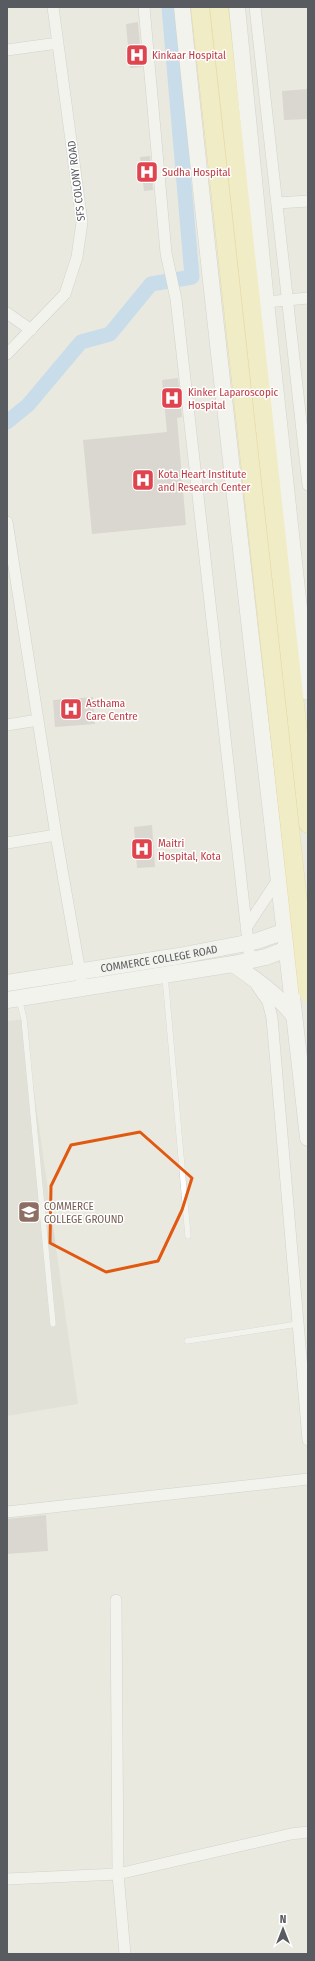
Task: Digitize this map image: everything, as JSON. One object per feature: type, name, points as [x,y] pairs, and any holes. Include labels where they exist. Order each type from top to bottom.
[{"type":"main road","points":[[200,7],[308,993]]},
{"type":"main road","points":[[219,7],[308,824]]},
{"type":"street","name":"SFS COLONY ROAD","points":[[7,354],[65,294],[77,257],[82,222],[53,7]]},
{"type":"street","points":[[144,7],[166,253],[176,299],[247,935],[249,967],[268,1002],[272,1018],[308,1440]]},
{"type":"street","points":[[182,7],[212,302],[308,1138]]},
{"type":"street","points":[[237,7],[266,302],[308,692]]},
{"type":"street","points":[[255,7],[308,485]]},
{"type":"street","points":[[7,50],[58,43]]},
{"type":"street","points":[[277,203],[308,201]]},
{"type":"street","points":[[266,302],[308,298]]},
{"type":"street","points":[[7,313],[31,330]]},
{"type":"street","points":[[7,522],[56,835],[83,988]]},
{"type":"street","points":[[7,725],[38,720]]},
{"type":"street","points":[[7,843],[56,835]]},
{"type":"street","points":[[247,935],[279,878]]},
{"type":"street","name":"COMMERCE COLLEGE ROAD","points":[[7,983],[179,956],[247,935],[285,931],[308,923]]},
{"type":"street","points":[[249,967],[266,956],[308,942]]},
{"type":"street","points":[[13,999],[233,964],[249,967],[262,983],[282,1001],[294,1016]]},
{"type":"street","points":[[7,1512],[308,1479]]},
{"type":"street","points":[[116,1600],[118,1874],[125,1954]]},
{"type":"street","points":[[7,1879],[118,1874],[291,1834],[308,1832]]},
{"type":"lane","points":[[165,975],[188,1236]]},
{"type":"lane","points":[[13,999],[24,1018],[53,1324]]},
{"type":"lane","points":[[187,1341],[298,1324]]},
{"type":"highlighted area","points":[[140,1132],[192,1178],[182,1210],[158,1261],[106,1272],[50,1243],[51,1186],[71,1145]]},
{"type":"shaded area","name":"COMMERCE COLLEGE GROUND","points":[[24,1019],[78,1404],[7,1416],[7,1021]]},
{"type":"building","points":[[138,22],[142,67],[130,68],[126,24]]},
{"type":"building","points":[[308,89],[308,119],[284,120],[282,91]]},
{"type":"building","points":[[150,156],[153,190],[144,191],[140,157]]},
{"type":"building","points":[[178,378],[182,417],[177,418],[186,525],[92,534],[83,440],[167,432],[162,380]]},
{"type":"building","points":[[93,697],[95,724],[55,727],[53,700]]},
{"type":"building","points":[[152,825],[155,867],[137,868],[134,827]]},
{"type":"building","points":[[46,1515],[48,1551],[7,1554],[7,1519]]},
{"type":"waterway","points":[[7,422],[28,405],[81,342],[110,334],[151,284],[192,277],[169,7]]},
{"type":"place","name":"Kinkaar Hospital","points":[[137,55]]},
{"type":"place","name":"Sudha Hospital","points":[[147,172]]},
{"type":"place","name":"Kinker Laparoscopic Hospital","points":[[172,398]]},
{"type":"place","name":"Kota Heart Institute and Research Center","points":[[143,480]]},
{"type":"place","name":"Asthama Care Centre","points":[[71,709]]},
{"type":"place","name":"Maitri Hospital, Kota","points":[[142,849]]},
{"type":"place","name":"COMMERCE COLLEGE GROUND","points":[[29,1212]]}]
